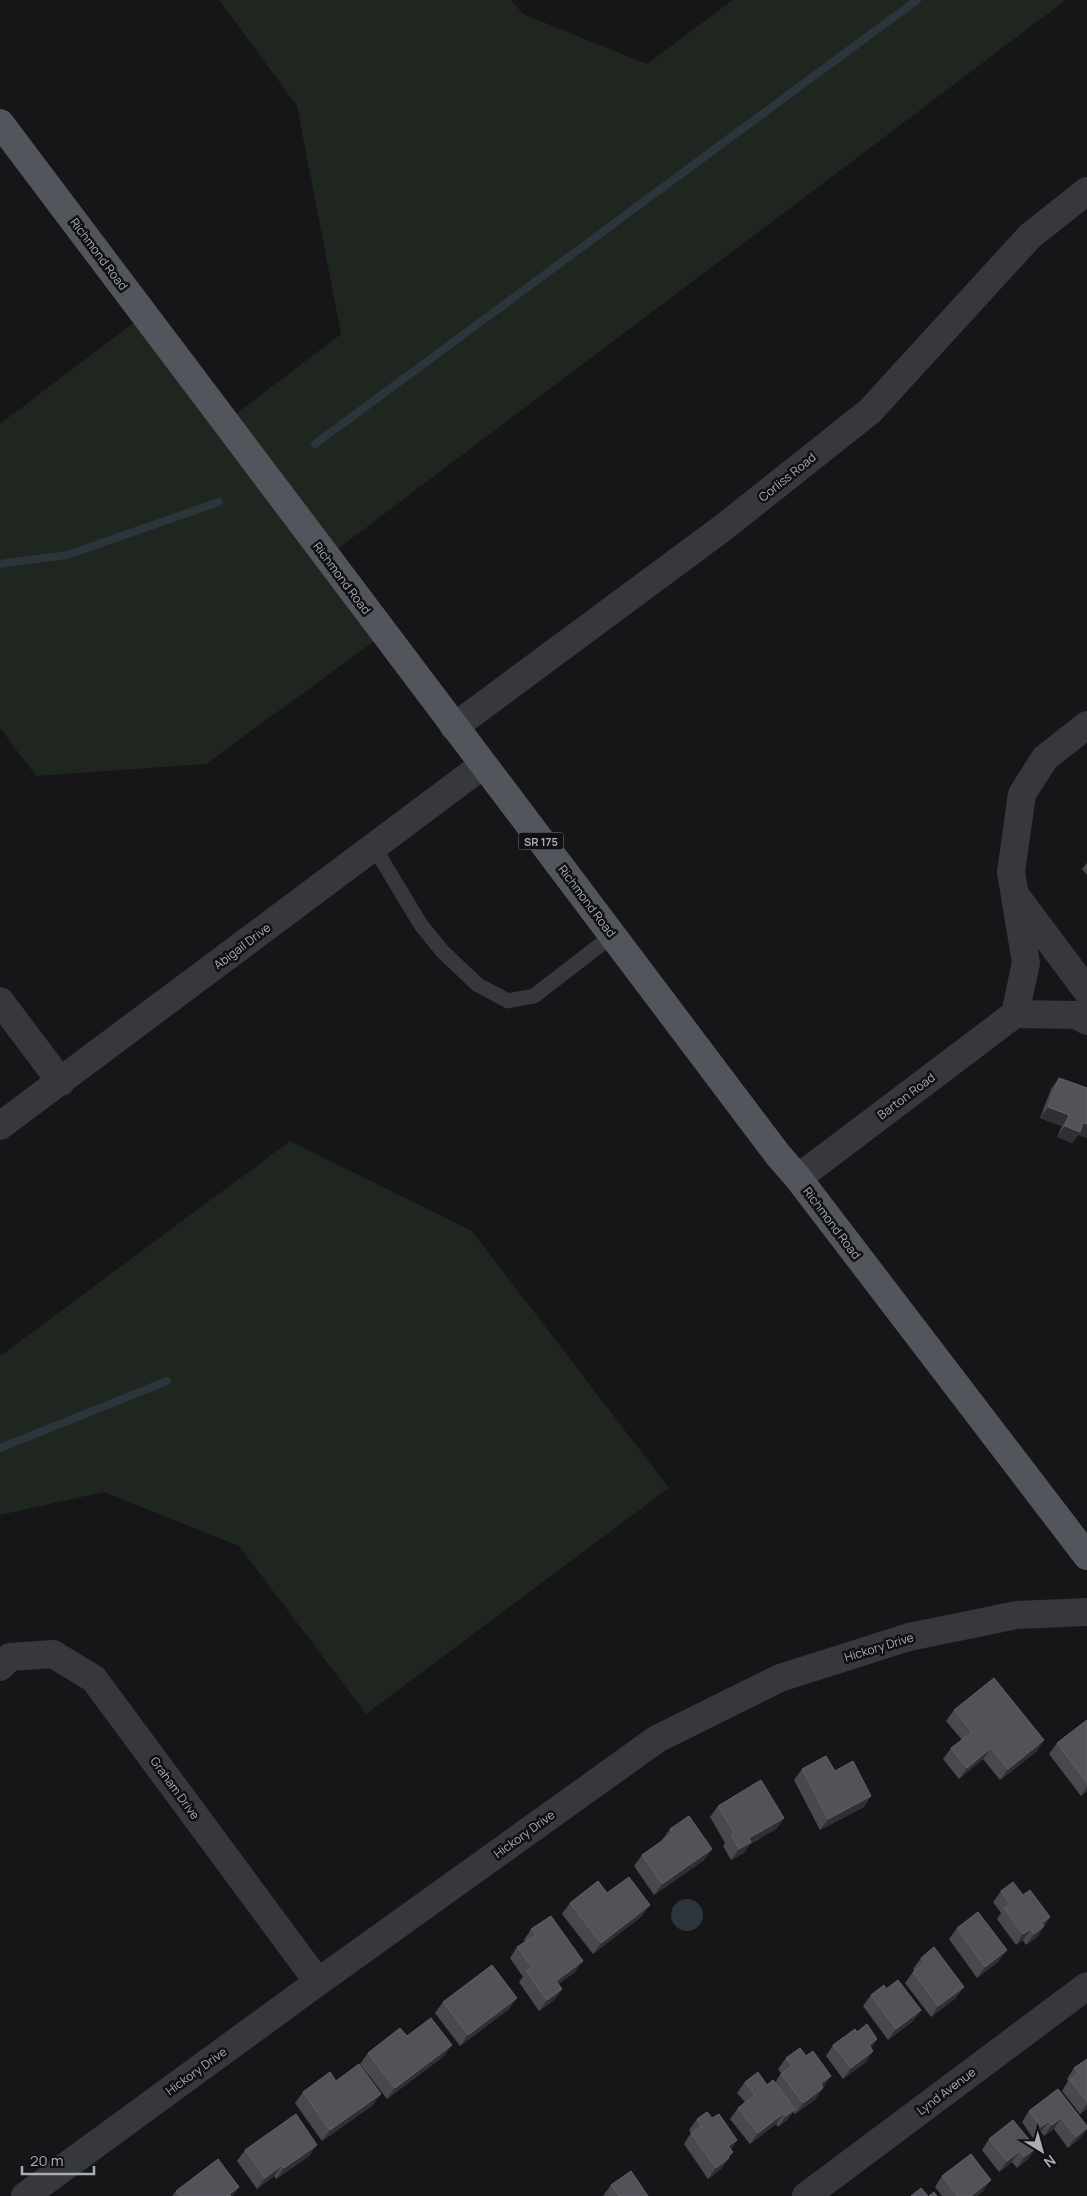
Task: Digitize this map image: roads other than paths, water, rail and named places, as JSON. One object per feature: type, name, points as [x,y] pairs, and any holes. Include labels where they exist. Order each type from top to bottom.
[{"type":"main road","name":"Richmond Road","points":[[0,123],[778,1155],[798,1178],[1087,1556]]},
{"type":"street","name":"Corliss Road","points":[[454,727],[724,527],[870,411],[1030,236],[1087,191]]},
{"type":"street","points":[[1087,725],[1046,758],[1022,794],[1011,872],[1026,963],[1015,1014],[1076,1015],[1087,1021]]},
{"type":"street","name":"Abigail Drive","points":[[0,1126],[483,765]]},
{"type":"street","points":[[1014,892],[1079,981]]},
{"type":"street","points":[[0,1001],[61,1082]]},
{"type":"street","name":"Barton Road","points":[[798,1178],[1015,1014]]},
{"type":"street","name":"Hickory Drive","points":[[25,2196],[318,1982],[657,1739],[780,1678],[909,1637],[1017,1615],[1087,1612]]},
{"type":"street","name":"Graham Drive","points":[[0,1667],[10,1657],[53,1654],[94,1679],[318,1982]]},
{"type":"street","name":"Lynd Avenue","points":[[806,2196],[1087,1986]]},
{"type":"lane","points":[[374,847],[421,925],[443,952],[478,986],[508,1001],[534,996],[613,935]]},
{"type":"waterway","points":[[315,444],[917,0]]},
{"type":"waterway","points":[[0,564],[67,555],[219,502]]},
{"type":"waterway","points":[[0,1448],[167,1381]]}]
